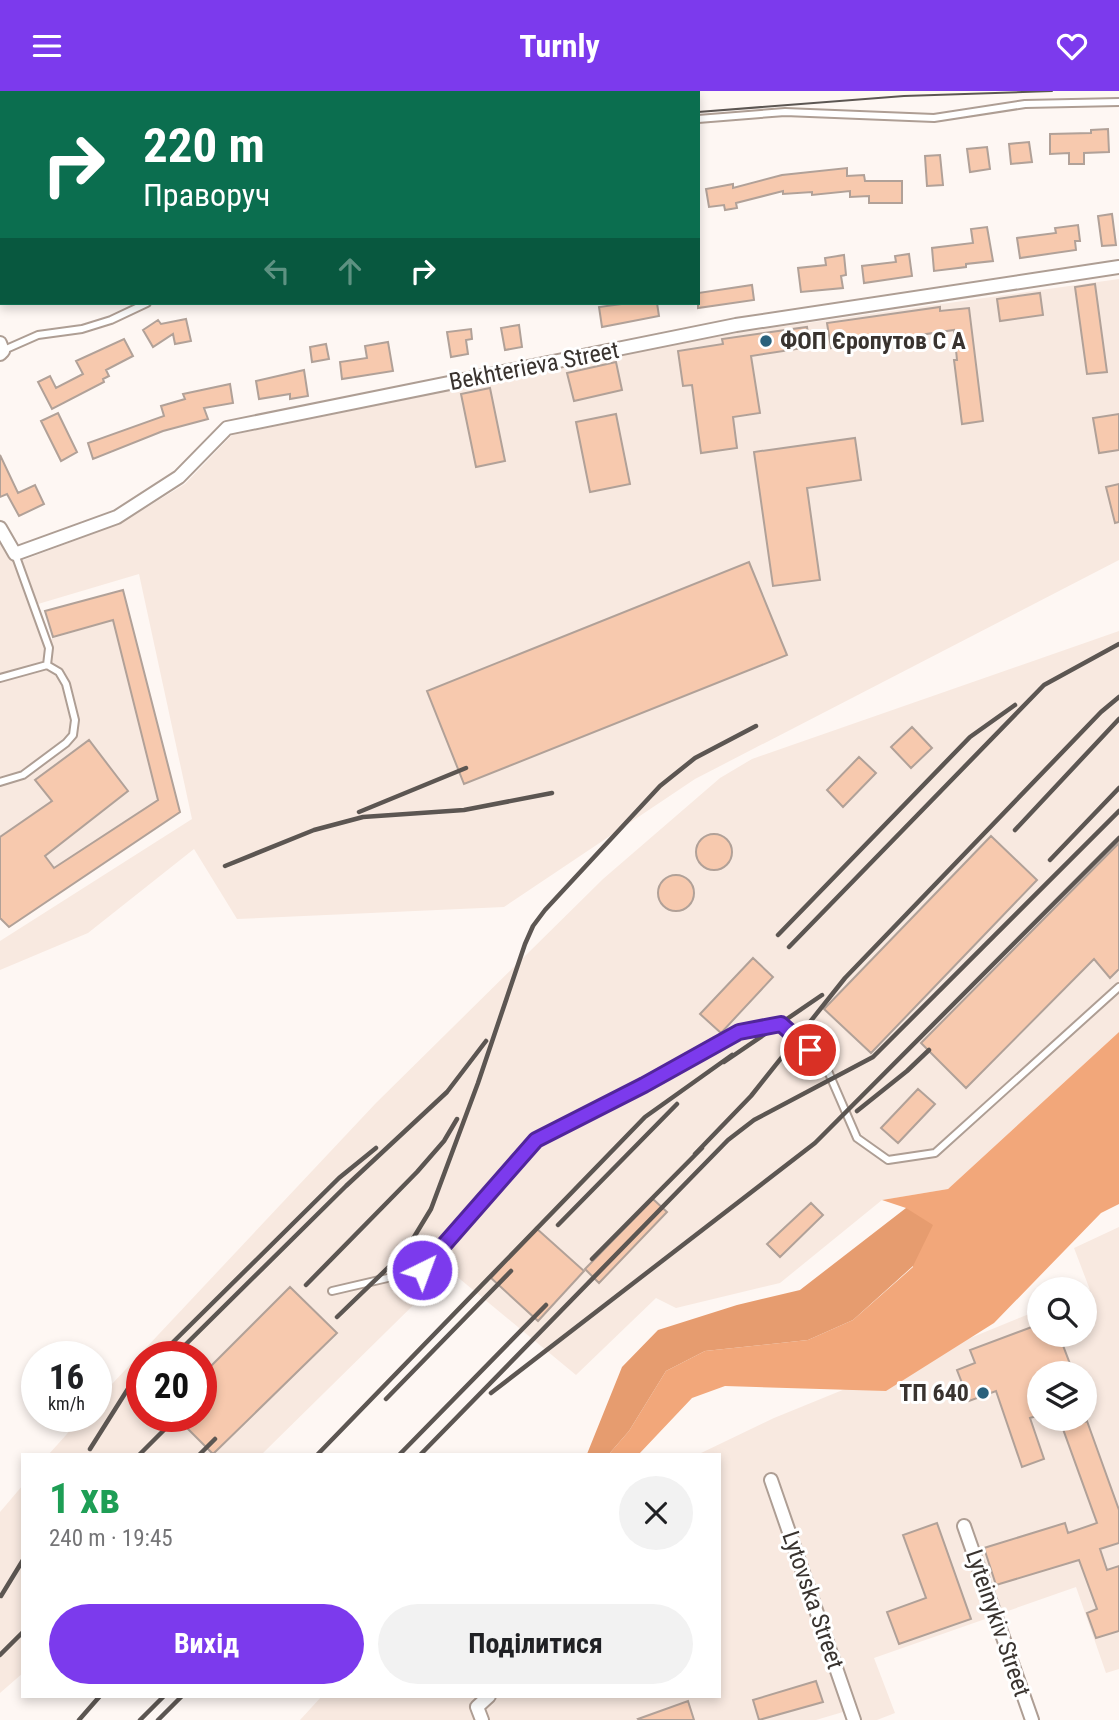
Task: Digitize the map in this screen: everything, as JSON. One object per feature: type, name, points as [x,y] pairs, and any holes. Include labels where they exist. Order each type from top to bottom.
[{"type":"street","name":"Bekhterieva Street","points":[[15,554],[117,517],[179,477],[227,428],[736,325],[1119,267]]},
{"type":"street","points":[[0,528],[15,554]]},
{"type":"street","name":"Lytovska Street","points":[[771,1480],[854,1720]]},
{"type":"street","name":"Lyteinykiv Street","points":[[964,1526],[1032,1720]]},
{"type":"street","points":[[482,1720],[477,1707],[487,1698]]},
{"type":"lane","points":[[700,119],[785,112],[934,118],[1025,104],[1119,102]]},
{"type":"lane","points":[[1,349],[38,335],[82,329],[111,320],[143,305]]},
{"type":"lane","points":[[15,554],[48,647],[47,665]]},
{"type":"lane","points":[[0,678],[47,665],[60,672],[66,684],[75,720],[73,735],[66,743],[23,775],[0,782]]},
{"type":"lane","points":[[332,1291],[422,1270],[536,1140],[644,1085],[739,1032],[781,1024],[824,1062],[857,1138],[888,1160],[934,1153],[1119,987]]},
{"type":"shaded area","points":[[1119,279],[1119,560],[695,779],[504,907],[237,919],[194,849],[88,933],[0,970],[0,941],[192,819],[139,574],[38,604],[51,639],[113,620],[158,800],[15,893],[0,876],[0,519],[21,561],[121,523],[185,484],[232,435],[722,335]]},
{"type":"shaded area","points":[[1119,631],[1119,1032],[948,1189],[882,1200],[780,1283],[676,1308],[656,1298],[576,1375],[449,1270],[263,1453],[50,1453],[69,1432],[112,1432],[112,1384],[126,1369],[126,1432],[217,1432],[217,1341],[152,1341],[376,1103],[603,879],[720,778],[752,759]]},
{"type":"shaded area","points":[[1119,1032],[1119,1204],[1101,1213],[1039,1277],[1027,1277],[1027,1289],[994,1323],[886,1391],[725,1386],[692,1398],[640,1453],[610,1453],[629,1431],[666,1371],[705,1351],[808,1340],[853,1320],[913,1267],[906,1208],[882,1200],[948,1189]]},
{"type":"shaded area","points":[[906,1208],[933,1225],[913,1266],[853,1320],[808,1340],[705,1351],[666,1371],[629,1431],[610,1453],[587,1453],[622,1367],[658,1330],[737,1305],[800,1290]]},
{"type":"shaded area","points":[[1119,1227],[1119,1669],[1106,1673],[1076,1587],[874,1658],[895,1713],[877,1720],[847,1720],[843,1712],[816,1720],[300,1720],[320,1698],[721,1698],[721,1453],[701,1453],[774,1418],[1027,1315],[1027,1347],[1097,1347],[1097,1277],[1085,1277],[1074,1248]]},
{"type":"shaded area","points":[[21,1487],[21,1675],[0,1693],[0,1512]]},
{"type":"building","points":[[1108,129],[1109,152],[1084,153],[1084,164],[1069,164],[1069,153],[1050,154],[1050,134],[1091,133],[1091,130]]},
{"type":"building","points":[[1029,142],[1032,162],[1011,164],[1009,144]]},
{"type":"building","points":[[987,147],[990,169],[970,172],[967,149]]},
{"type":"building","points":[[940,155],[943,185],[927,186],[925,156]]},
{"type":"building","points":[[847,168],[847,176],[864,175],[865,181],[902,181],[902,203],[869,203],[869,196],[850,197],[850,191],[812,195],[812,192],[783,194],[783,191],[736,203],[737,208],[725,210],[724,205],[709,207],[706,189],[733,184],[733,188],[782,175]]},
{"type":"building","points":[[1112,214],[1116,245],[1102,246],[1098,216]]},
{"type":"building","points":[[1078,225],[1080,241],[1075,241],[1076,250],[1020,258],[1017,238],[1056,233],[1055,228]]},
{"type":"building","points":[[987,227],[993,261],[934,271],[932,248],[973,243],[971,229]]},
{"type":"building","points":[[909,254],[912,276],[864,283],[862,266],[896,262],[895,256]]},
{"type":"building","points":[[844,255],[846,275],[841,276],[843,288],[801,292],[798,268],[826,265],[825,258]]},
{"type":"building","points":[[1095,284],[1107,372],[1087,374],[1075,287]]},
{"type":"building","points":[[752,285],[754,300],[698,308],[700,293]]},
{"type":"building","points":[[1040,293],[1043,315],[1000,321],[997,299]]},
{"type":"building","points":[[657,305],[659,316],[602,327],[599,307]]},
{"type":"building","points":[[940,307],[940,311],[969,308],[983,421],[962,424],[954,360],[957,360],[954,330],[831,348],[827,323]]},
{"type":"building","points":[[186,319],[191,341],[175,344],[173,334],[153,347],[143,330],[158,320],[161,324]]},
{"type":"building","points":[[519,325],[522,347],[505,350],[501,328]]},
{"type":"building","points":[[807,327],[810,347],[751,356],[760,413],[733,417],[737,448],[701,453],[692,385],[683,386],[678,351],[723,344],[722,339]]},
{"type":"building","points":[[471,329],[472,339],[466,340],[468,354],[451,357],[447,332]]},
{"type":"building","points":[[124,339],[133,356],[106,370],[109,376],[103,379],[104,382],[52,409],[38,382],[50,376],[56,388],[83,374],[76,361]]},
{"type":"building","points":[[388,342],[393,371],[342,379],[340,362],[367,358],[365,346]]},
{"type":"building","points":[[326,344],[329,359],[312,362],[310,347]]},
{"type":"building","points":[[616,362],[622,390],[574,401],[567,373]]},
{"type":"building","points":[[304,370],[308,396],[290,399],[290,394],[259,399],[256,381]]},
{"type":"building","points":[[230,384],[233,403],[204,408],[208,419],[163,431],[93,459],[88,443],[164,416],[161,406],[185,399],[183,394]]},
{"type":"building","points":[[490,388],[505,461],[476,467],[461,394]]},
{"type":"building","points":[[58,413],[77,452],[61,461],[41,421]]},
{"type":"building","points":[[616,414],[630,484],[590,492],[576,422]]},
{"type":"building","points":[[1119,414],[1119,450],[1099,453],[1093,418]]},
{"type":"building","points":[[855,438],[861,480],[807,488],[820,580],[773,586],[754,452]]},
{"type":"building","points":[[0,455],[18,493],[35,485],[44,504],[19,516],[7,494],[0,497]]},
{"type":"building","points":[[1119,484],[1119,522],[1115,523],[1106,487]]},
{"type":"building","points":[[749,562],[787,655],[464,784],[427,691]]},
{"type":"building","points":[[123,590],[180,812],[9,927],[0,918],[0,837],[52,801],[35,780],[89,740],[128,791],[45,856],[54,868],[158,800],[113,620],[53,637],[45,611]]},
{"type":"building","points":[[912,727],[932,748],[911,768],[891,747]]},
{"type":"building","points":[[859,757],[876,773],[843,807],[827,790]]},
{"type":"building","points":[[714,834],[726,840],[732,852],[726,864],[714,870],[702,864],[696,852],[702,840]]},
{"type":"building","points":[[991,836],[1037,880],[871,1053],[824,1009]]},
{"type":"building","points":[[1119,843],[1119,969],[1110,978],[1094,959],[966,1088],[921,1043]]},
{"type":"building","points":[[676,875],[688,881],[694,893],[688,905],[676,911],[664,905],[658,893],[664,881]]},
{"type":"building","points":[[753,958],[773,977],[721,1033],[700,1014]]},
{"type":"building","points":[[918,1089],[935,1104],[898,1143],[881,1128]]},
{"type":"building","points":[[653,1199],[667,1212],[599,1283],[585,1269]]},
{"type":"building","points":[[811,1203],[823,1215],[780,1257],[767,1244]]},
{"type":"building","points":[[536,1228],[584,1271],[538,1321],[491,1278]]},
{"type":"building","points":[[290,1287],[337,1333],[212,1453],[191,1432],[217,1432],[217,1360]]},
{"type":"building","points":[[1027,1329],[1027,1347],[1064,1347],[1069,1361],[1027,1361],[1027,1431],[1034,1431],[1044,1459],[1022,1467],[996,1391],[969,1401],[957,1370],[975,1363],[970,1350]]},
{"type":"building","points":[[1064,1431],[1091,1431],[1119,1510],[1119,1543],[1100,1549],[1107,1570],[1119,1566],[1119,1631],[1096,1638],[1087,1613],[1097,1609],[1079,1560],[996,1585],[984,1548],[1065,1523],[1068,1533],[1097,1523]]},
{"type":"building","points":[[937,1523],[971,1619],[899,1644],[887,1612],[926,1598],[903,1535]]},
{"type":"building","points":[[816,1681],[823,1702],[759,1720],[753,1700]]},
{"type":"building","points":[[688,1701],[694,1720],[638,1719]]},
{"type":"tram line","points":[[700,112],[904,96],[1052,91]]},
{"type":"railway","points":[[789,947],[1044,685],[1119,644]]},
{"type":"railway","points":[[695,1154],[751,1096],[845,978],[1101,712],[1119,697]]},
{"type":"railway","points":[[778,935],[970,737],[1015,705]]},
{"type":"railway","points":[[1015,830],[1119,719]]},
{"type":"railway","points":[[337,1317],[396,1260],[431,1209],[533,926],[660,786],[695,758],[756,726]]},
{"type":"railway","points":[[359,812],[466,768]]},
{"type":"railway","points":[[1050,860],[1119,788]]},
{"type":"railway","points":[[225,866],[314,830],[363,817],[464,810],[552,793]]},
{"type":"railway","points":[[422,1453],[728,1140],[754,1120],[873,1057],[1119,811]]},
{"type":"railway","points":[[491,1393],[815,1143],[1119,838]]},
{"type":"railway","points":[[724,1062],[822,995]]},
{"type":"railway","points":[[189,1341],[346,1186],[447,1092],[486,1041]]},
{"type":"railway","points":[[857,1111],[929,1050]]},
{"type":"railway","points":[[319,1453],[645,1117],[732,1055]]},
{"type":"railway","points":[[558,1225],[677,1104]]},
{"type":"railway","points":[[306,1285],[417,1172],[444,1141],[457,1119]]},
{"type":"railway","points":[[174,1341],[339,1178],[376,1148]]},
{"type":"railway","points":[[592,1259],[702,1148]]},
{"type":"railway","points":[[386,1399],[511,1271]]},
{"type":"railway","points":[[401,1453],[546,1305]]},
{"type":"railway","points":[[90,1449],[126,1392]]},
{"type":"railway","points":[[141,1453],[162,1432]]},
{"type":"railway","points":[[201,1453],[215,1439]]},
{"type":"railway","points":[[1,1596],[21,1563]]},
{"type":"railway","points":[[0,1655],[21,1634]]},
{"type":"railway","points":[[79,1720],[98,1698]]},
{"type":"railway","points":[[140,1720],[162,1698]]},
{"type":"railway","points":[[158,1720],[180,1698]]},
{"type":"place","name":"ФОП Єропутов С А","points":[[766,341]]},
{"type":"place","name":"ТП 640","points":[[983,1393]]},
{"type":"route","points":[[422,1270],[536,1140],[644,1085],[739,1032],[781,1024],[810,1050]]}]
